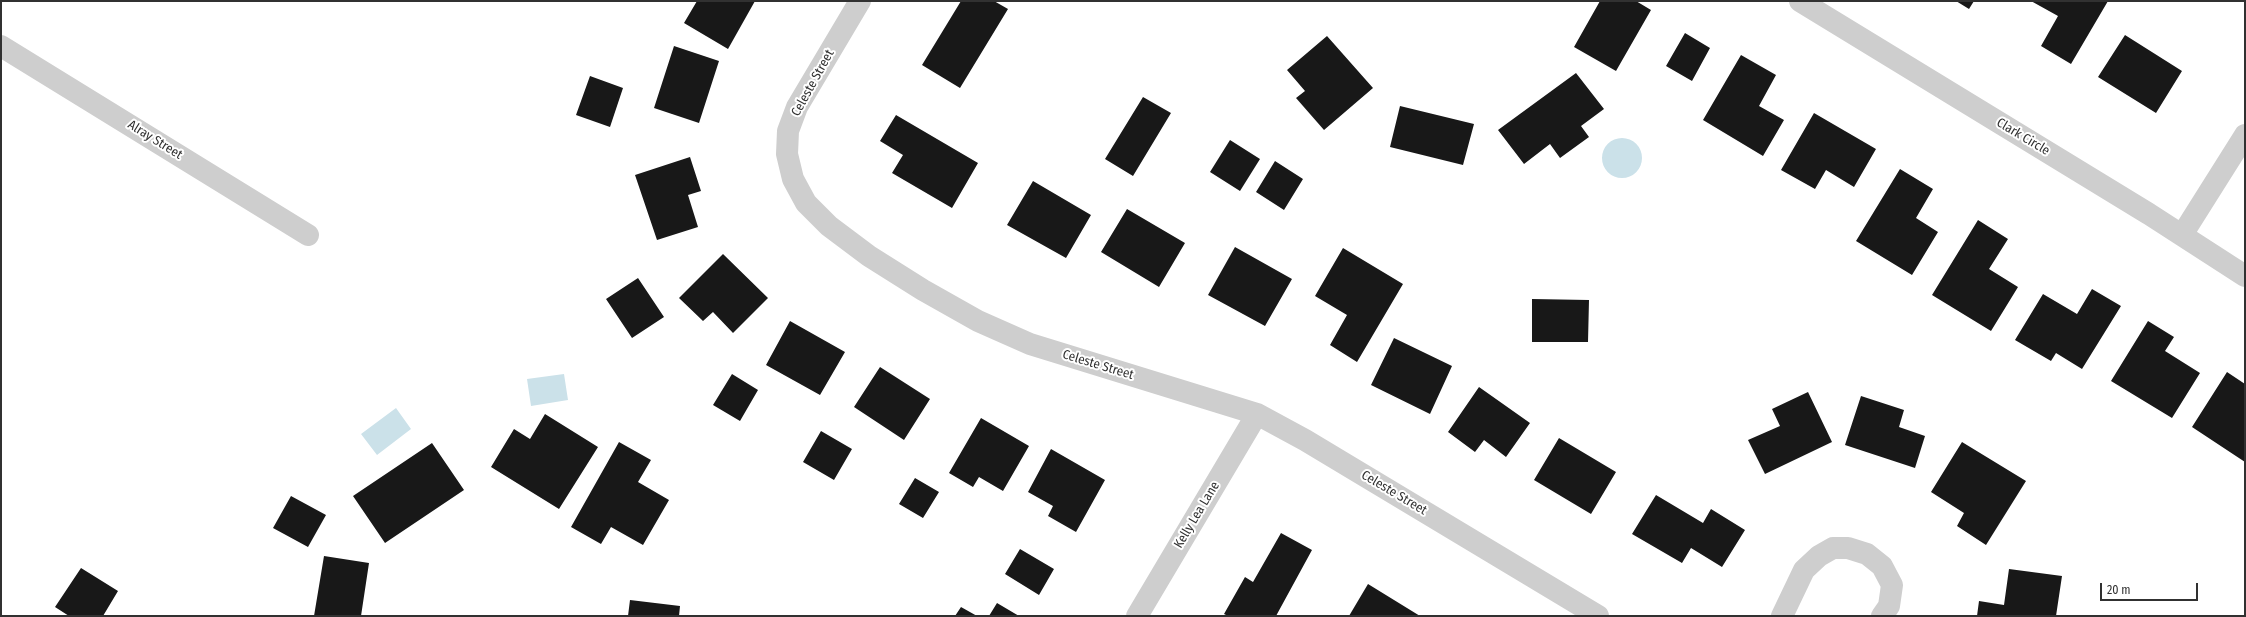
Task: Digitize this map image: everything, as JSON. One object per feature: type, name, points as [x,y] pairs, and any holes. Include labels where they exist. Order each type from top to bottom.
[{"type":"street","name":"Celeste Street","points":[[860,1],[796,107],[788,131],[786,154],[793,179],[806,203],[829,226],[869,256],[978,321],[1030,344],[1257,414],[1305,440],[1598,616]]},
{"type":"street","name":"Clark Circle","points":[[1800,1],[2182,235],[2245,276]]},
{"type":"street","name":"Alray Street","points":[[1,46],[308,235]]},
{"type":"street","points":[[2182,235],[2245,135]]},
{"type":"street","name":"Kelly Lea Lane","points":[[1137,616],[1257,414]]},
{"type":"street","points":[[1782,616],[1804,570],[1818,556],[1833,548],[1848,548],[1867,554],[1882,566],[1892,585],[1889,606],[1882,616]]},
{"type":"water","points":[[1622,138],[1636,144],[1642,158],[1636,172],[1622,178],[1608,172],[1602,158],[1608,144]]},
{"type":"water","points":[[564,374],[568,400],[531,406],[527,379]]},
{"type":"water","points":[[396,408],[411,429],[377,455],[361,434]]},
{"type":"building","points":[[697,1],[755,1],[728,49],[684,23]]},
{"type":"building","points":[[961,1],[994,1],[1008,9],[960,88],[922,65]]},
{"type":"building","points":[[1600,1],[1636,1],[1651,10],[1616,71],[1574,47]]},
{"type":"building","points":[[1956,1],[1974,1],[1969,9]]},
{"type":"building","points":[[2031,1],[2108,1],[2071,64],[2041,46],[2058,16]]},
{"type":"building","points":[[1685,33],[1710,48],[1692,81],[1666,66]]},
{"type":"building","points":[[2125,35],[2182,71],[2156,113],[2098,77]]},
{"type":"building","points":[[1327,36],[1373,88],[1324,130],[1296,98],[1305,91],[1287,70]]},
{"type":"building","points":[[674,46],[719,61],[699,123],[654,108]]},
{"type":"building","points":[[1741,55],[1776,75],[1759,106],[1784,120],[1763,156],[1703,120]]},
{"type":"building","points":[[1576,73],[1604,109],[1581,126],[1589,137],[1560,158],[1550,144],[1524,164],[1498,130]]},
{"type":"building","points":[[590,76],[623,88],[610,127],[576,115]]},
{"type":"building","points":[[1143,97],[1171,113],[1133,176],[1105,159]]},
{"type":"building","points":[[1400,106],[1474,124],[1463,165],[1390,147]]},
{"type":"building","points":[[1814,113],[1876,149],[1854,187],[1826,170],[1815,189],[1781,170]]},
{"type":"building","points":[[896,115],[978,163],[952,208],[892,173],[903,155],[880,141]]},
{"type":"building","points":[[1230,140],[1260,159],[1240,191],[1210,172]]},
{"type":"building","points":[[690,157],[701,191],[688,195],[698,227],[657,240],[635,175]]},
{"type":"building","points":[[1275,161],[1303,179],[1284,210],[1256,192]]},
{"type":"building","points":[[1900,169],[1933,189],[1916,218],[1938,232],[1912,275],[1856,241]]},
{"type":"building","points":[[1033,181],[1091,215],[1066,258],[1007,225]]},
{"type":"building","points":[[1127,209],[1185,243],[1159,287],[1101,252]]},
{"type":"building","points":[[1978,220],[2008,239],[1989,269],[2018,287],[1991,331],[1932,295]]},
{"type":"building","points":[[1235,247],[1292,279],[1265,326],[1208,295]]},
{"type":"building","points":[[1343,248],[1403,284],[1357,362],[1330,345],[1347,315],[1315,296]]},
{"type":"building","points":[[723,254],[768,298],[733,333],[713,312],[703,321],[679,298]]},
{"type":"building","points":[[638,278],[664,317],[632,338],[606,299]]},
{"type":"building","points":[[2092,289],[2121,306],[2082,369],[2056,353],[2051,361],[2015,340],[2043,294],[2077,314]]},
{"type":"building","points":[[1532,299],[1589,300],[1588,342],[1532,342]]},
{"type":"building","points":[[790,321],[845,352],[820,395],[766,365]]},
{"type":"building","points":[[2148,321],[2174,337],[2165,351],[2200,373],[2172,418],[2111,381]]},
{"type":"building","points":[[1394,338],[1452,366],[1430,414],[1371,385]]},
{"type":"building","points":[[880,367],[930,399],[904,440],[854,407]]},
{"type":"building","points":[[2227,372],[2245,384],[2245,462],[2192,427]]},
{"type":"building","points":[[732,374],[758,390],[740,421],[713,405]]},
{"type":"building","points":[[1479,387],[1530,423],[1506,457],[1484,440],[1475,452],[1448,432]]},
{"type":"building","points":[[1808,392],[1832,442],[1765,474],[1748,440],[1780,426],[1772,409]]},
{"type":"building","points":[[1861,396],[1904,410],[1899,427],[1925,436],[1915,468],[1845,445]]},
{"type":"building","points":[[545,414],[598,447],[559,509],[491,467],[514,429],[530,439]]},
{"type":"building","points":[[981,418],[1029,446],[1003,491],[979,477],[973,487],[949,473]]},
{"type":"building","points":[[821,431],[852,449],[834,480],[803,462]]},
{"type":"building","points":[[1559,438],[1616,472],[1591,514],[1534,480]]},
{"type":"building","points":[[619,442],[651,460],[638,482],[669,500],[643,545],[611,527],[601,544],[571,527]]},
{"type":"building","points":[[1962,442],[2026,481],[1986,545],[1957,526],[1964,513],[1931,492]]},
{"type":"building","points":[[432,443],[464,490],[385,543],[353,496]]},
{"type":"building","points":[[1051,449],[1105,480],[1076,532],[1048,516],[1053,506],[1028,492]]},
{"type":"building","points":[[915,478],[939,492],[923,518],[899,504]]},
{"type":"building","points":[[1656,495],[1703,523],[1711,509],[1745,530],[1722,567],[1691,548],[1682,563],[1632,534]]},
{"type":"building","points":[[291,496],[326,515],[308,547],[273,528]]},
{"type":"building","points":[[1281,533],[1312,550],[1276,616],[1228,616],[1224,614],[1245,577],[1253,582]]},
{"type":"building","points":[[1020,549],[1054,569],[1039,595],[1005,574]]},
{"type":"building","points":[[324,556],[369,563],[361,616],[314,616]]},
{"type":"building","points":[[81,568],[118,591],[103,616],[69,616],[55,607]]},
{"type":"building","points":[[2009,569],[2062,576],[2056,616],[1977,616],[1979,601],[2004,605]]},
{"type":"building","points":[[1368,584],[1420,616],[1349,616]]},
{"type":"building","points":[[630,600],[680,606],[679,616],[628,616]]},
{"type":"building","points":[[997,603],[1019,616],[989,616]]},
{"type":"building","points":[[961,607],[977,616],[955,616]]}]
